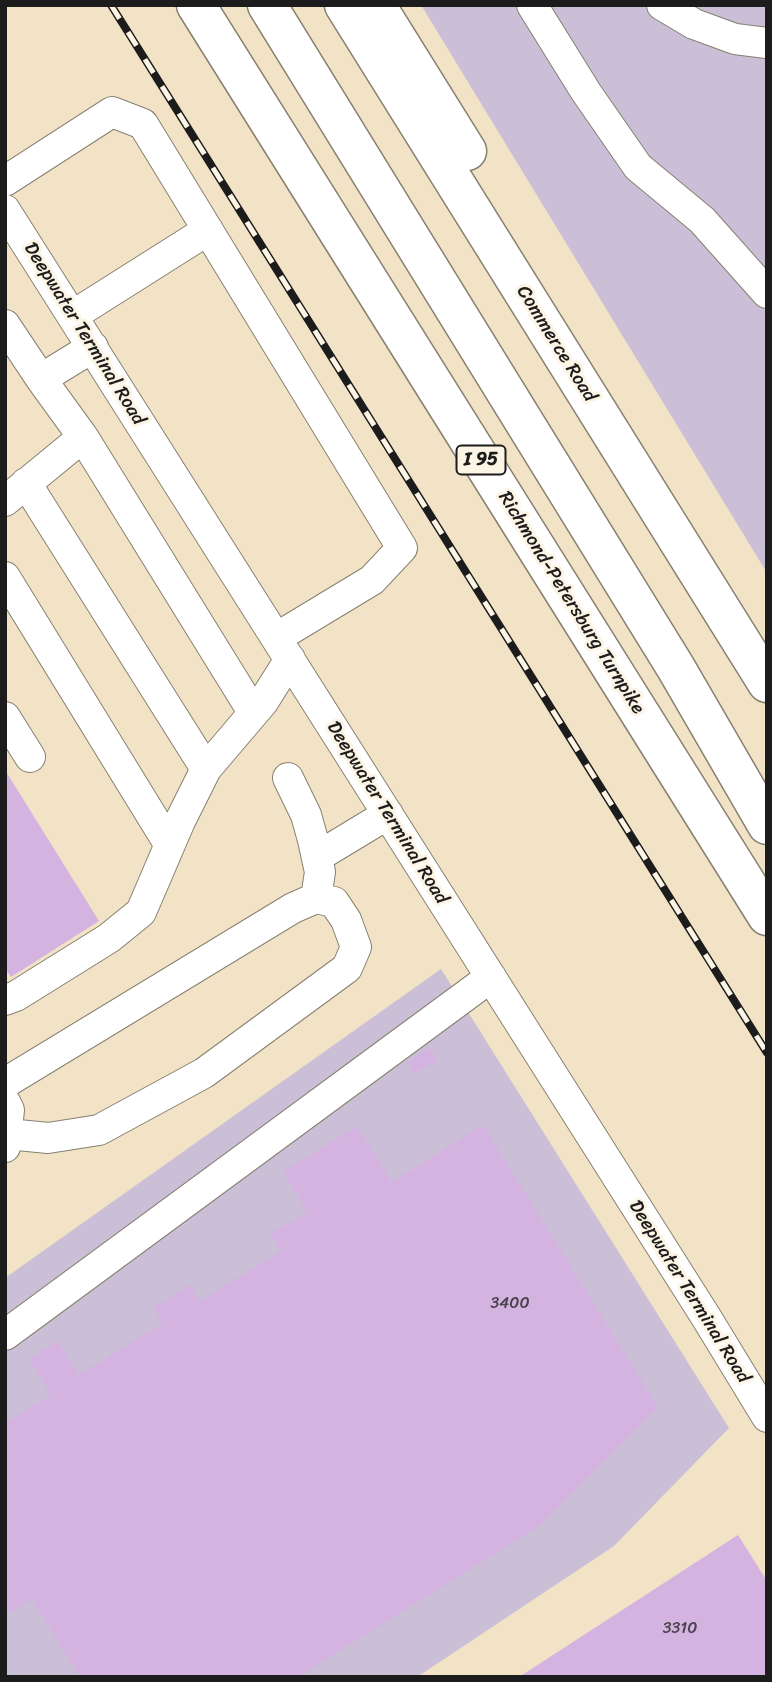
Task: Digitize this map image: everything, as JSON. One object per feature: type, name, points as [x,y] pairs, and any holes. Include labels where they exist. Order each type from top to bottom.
[{"type":"main road","name":"Richmond-Petersburg Turnpike","points":[[196,5],[767,916]]},
{"type":"main road","name":"I 95","points":[[267,5],[676,668],[767,825]]},
{"type":"main road","name":"Commerce Road","points":[[344,5],[767,683]]},
{"type":"main road","name":"Commerce Road","points":[[376,5],[767,634]]},
{"type":"street","points":[[532,5],[586,92],[638,167],[702,220],[767,293]]},
{"type":"street","points":[[662,5],[694,24],[735,39],[767,43]]},
{"type":"street","points":[[5,181],[112,112],[143,124],[402,548],[372,580],[283,649],[263,702],[206,769],[169,844],[141,912],[109,938],[16,996],[5,1000]]},
{"type":"street","name":"Deepwater Terminal Road","points":[[5,209],[706,1317],[767,1418]]},
{"type":"street","points":[[72,316],[208,230]]},
{"type":"street","points":[[5,325],[83,437],[253,712]]},
{"type":"street","points":[[41,379],[93,347]]},
{"type":"street","points":[[83,437],[16,492],[206,769]]},
{"type":"street","points":[[5,577],[169,844]]},
{"type":"street","points":[[5,718],[30,757]]},
{"type":"street","points":[[288,778],[306,815],[317,858],[320,872],[316,898]]},
{"type":"street","points":[[317,858],[388,814]]},
{"type":"street","points":[[5,1083],[293,908],[316,898],[334,902],[346,920],[356,947],[347,968],[204,1073],[99,1130],[48,1138],[6,1140],[9,1110],[5,1102]]},
{"type":"street","points":[[5,1335],[491,977]]},
{"type":"shaded area","points":[[421,5],[767,5],[767,573]]},
{"type":"shaded area","points":[[441,969],[729,1428],[614,1546],[417,1677],[5,1677],[5,1278]]},
{"type":"building","points":[[5,770],[99,921],[11,977],[5,968]]},
{"type":"building","points":[[430,1048],[438,1060],[414,1074],[407,1062]]},
{"type":"building","points":[[483,1125],[658,1407],[538,1527],[298,1677],[80,1677],[32,1600],[5,1616],[5,1423],[51,1395],[29,1359],[58,1341],[79,1375],[163,1323],[153,1308],[190,1285],[200,1301],[281,1251],[270,1234],[307,1212],[283,1172],[357,1126],[392,1182]]},
{"type":"building","points":[[738,1535],[767,1581],[767,1677],[519,1677]]},
{"type":"railway","points":[[111,5],[767,1053]]}]
